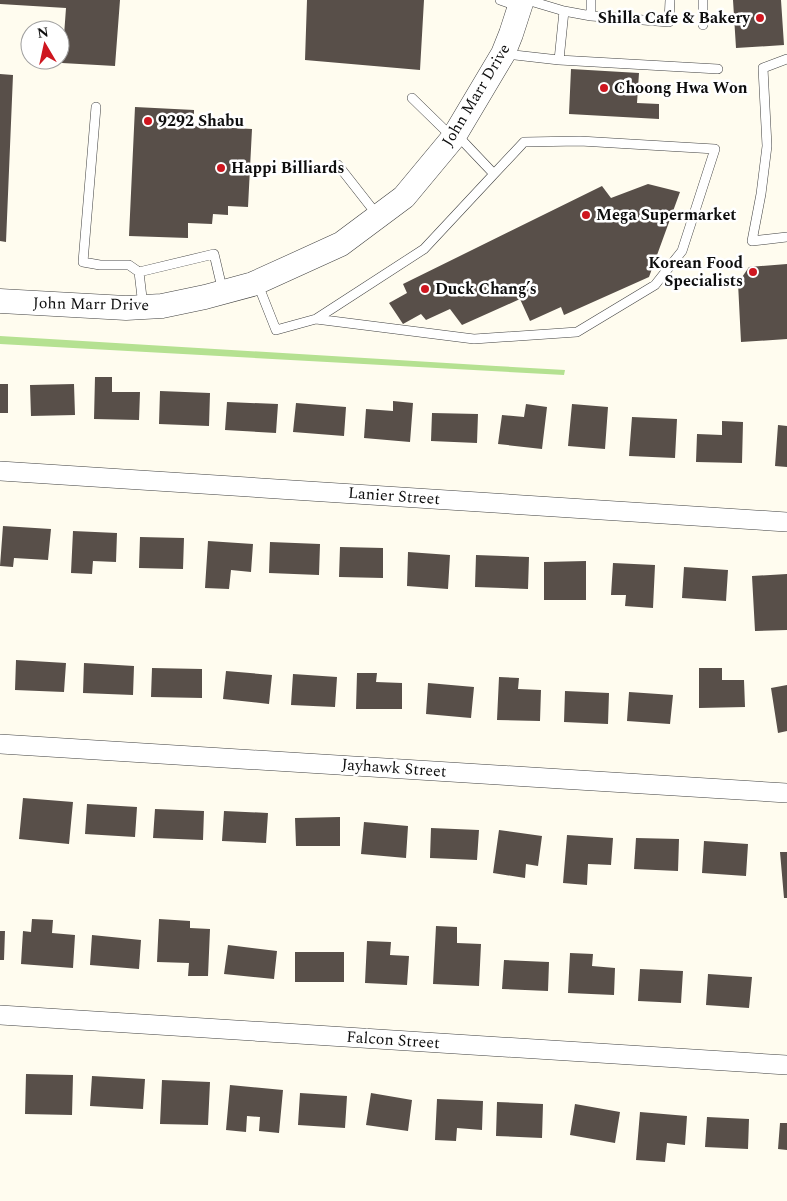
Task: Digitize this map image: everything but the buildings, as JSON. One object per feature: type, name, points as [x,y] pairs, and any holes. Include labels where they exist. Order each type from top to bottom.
[{"type":"street","name":"John Marr Drive","points":[[0,301],[126,308],[162,306],[205,297],[257,282],[341,244],[404,197],[454,136],[503,54],[511,34],[517,2]]},
{"type":"street","name":"Lanier Street","points":[[0,471],[787,522]]},
{"type":"street","name":"Jayhawk Street","points":[[0,744],[787,793]]},
{"type":"street","name":"Falcon Street","points":[[0,1016],[787,1065]]},
{"type":"lane","points":[[590,16],[592,0]]},
{"type":"lane","points":[[517,2],[590,16],[669,22],[670,0]]},
{"type":"lane","points":[[703,0],[703,24]]},
{"type":"lane","points":[[559,60],[564,11]]},
{"type":"lane","points":[[503,54],[559,60],[718,69]]},
{"type":"lane","points":[[787,59],[763,68],[767,146],[761,194],[752,240],[787,237]]},
{"type":"lane","points":[[412,98],[494,174]]},
{"type":"lane","points":[[96,107],[83,262],[129,265],[139,272],[214,254],[222,292]]},
{"type":"lane","points":[[257,282],[276,330],[316,319],[424,249],[524,142],[580,140],[714,149],[682,251],[655,285],[577,332],[474,339],[316,319]]},
{"type":"lane","points":[[338,166],[378,216]]},
{"type":"lane","points":[[139,272],[143,307]]},
{"type":"green space","points":[[0,336],[565,370],[564,375],[0,344]]},
{"type":"place","name":"Shilla Cafe & Bakery","points":[[760,18]]},
{"type":"place","name":"Choong Hwa Won","points":[[604,88]]},
{"type":"place","name":"9292 Shabu","points":[[148,121]]},
{"type":"place","name":"Happi Billiards","points":[[221,168]]},
{"type":"place","name":"Mega Supermarket","points":[[586,215]]},
{"type":"place","name":"Korean Food Specialists","points":[[753,272]]},
{"type":"place","name":"Duck Chang’s","points":[[425,289]]}]
